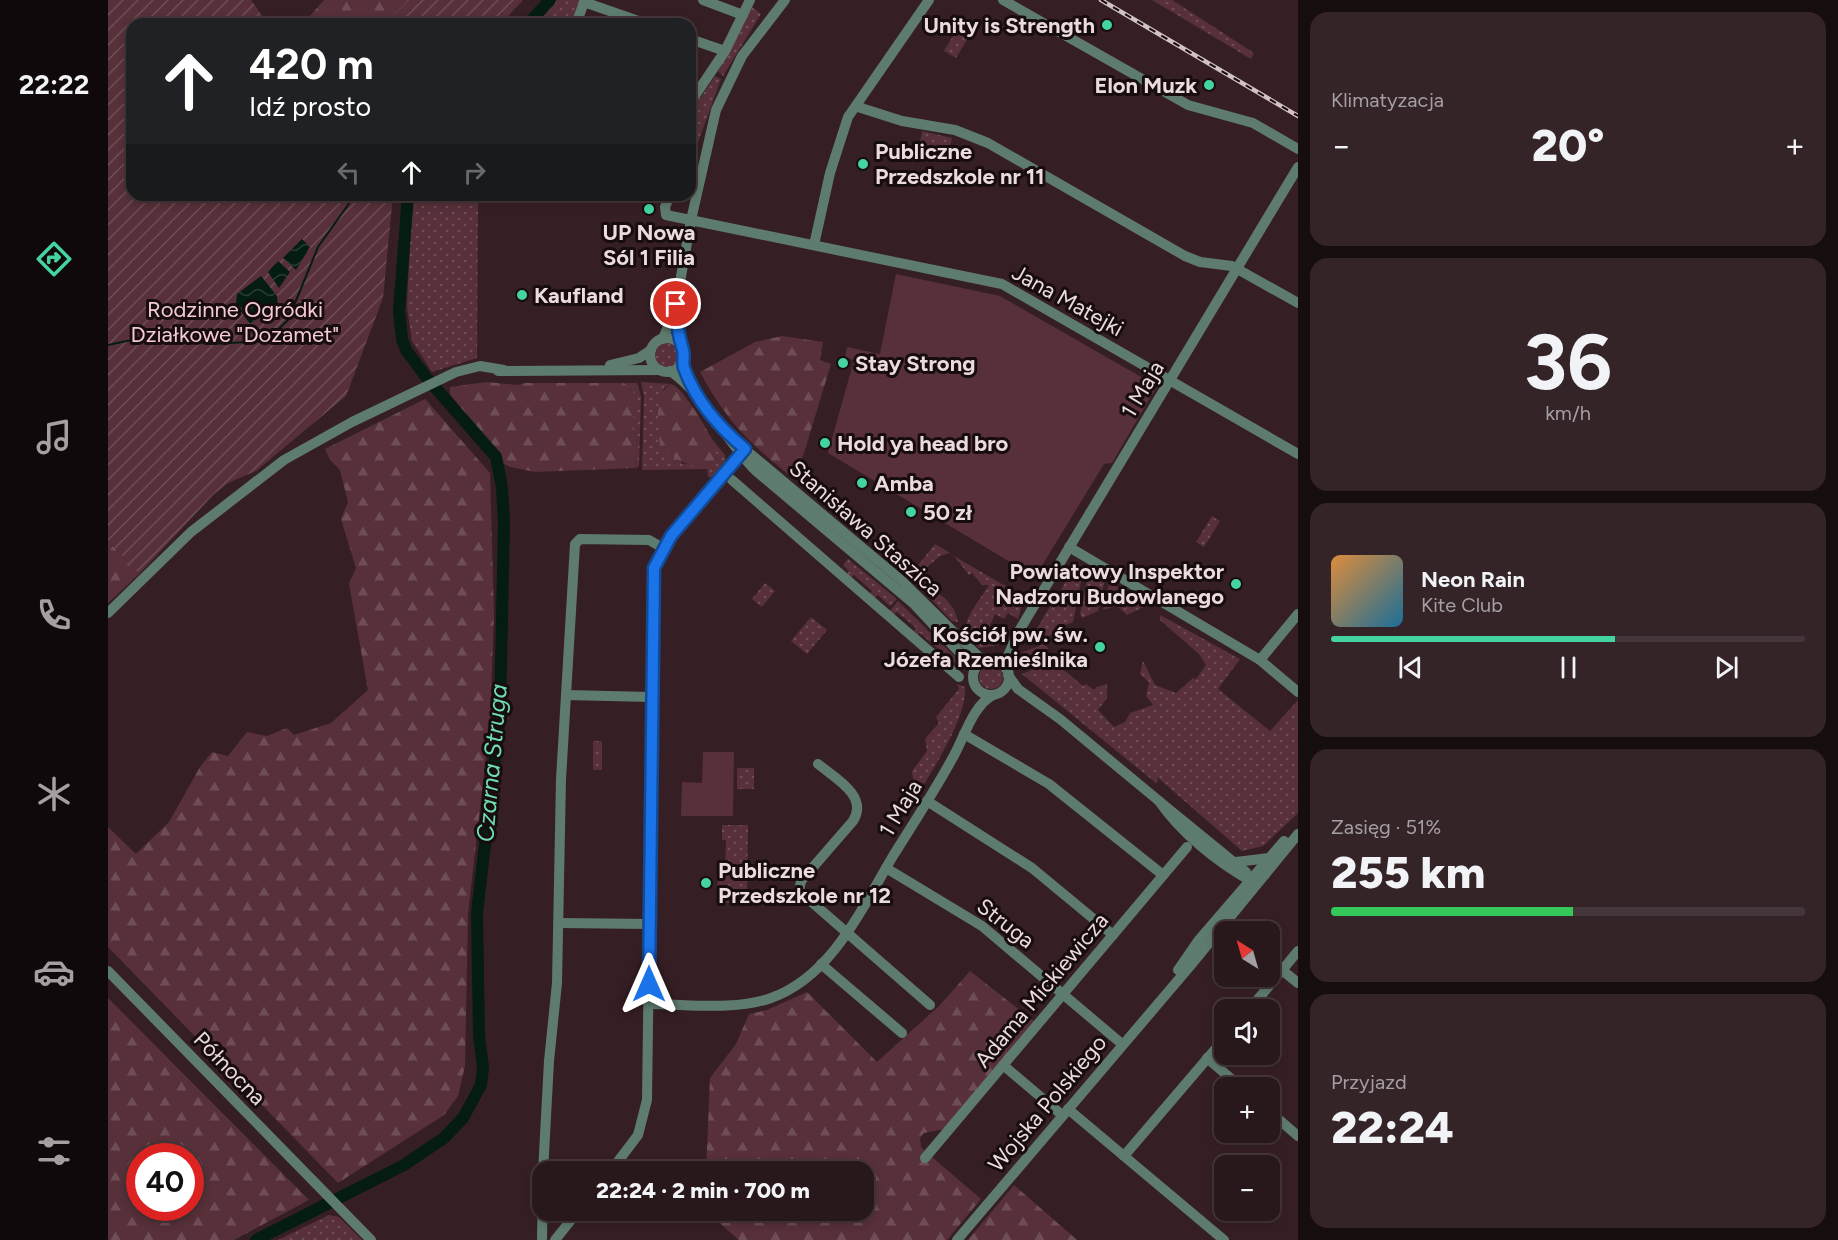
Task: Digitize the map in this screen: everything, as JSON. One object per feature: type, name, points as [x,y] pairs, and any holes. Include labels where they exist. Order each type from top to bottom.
[{"type":"street","points":[[703,0],[743,15]]},
{"type":"street","points":[[696,84],[725,51],[750,0]]},
{"type":"street","points":[[696,198],[712,126],[723,91],[742,56],[785,0]]},
{"type":"street","points":[[814,245],[838,143],[848,117],[858,107],[929,0]]},
{"type":"street","points":[[1003,0],[1188,105],[1253,123],[1298,149]]},
{"type":"street","points":[[578,18],[584,1],[631,18]]},
{"type":"street","points":[[696,41],[725,51]]},
{"type":"street","points":[[858,107],[902,121],[970,136],[1185,256],[1237,269],[1298,303]]},
{"type":"street","name":"1 Maja","points":[[1007,672],[1006,660],[1019,631],[1298,167]]},
{"type":"street","name":"Jana Matejki","points":[[668,201],[665,207],[666,215],[1002,284],[1298,454]]},
{"type":"street","points":[[596,369],[639,358],[663,339],[676,304],[695,201]]},
{"type":"street","points":[[108,612],[191,532],[269,471],[306,446],[444,378],[467,368],[480,366],[504,370],[665,370],[682,362],[684,352],[679,343],[676,304]]},
{"type":"street","points":[[663,339],[679,343]]},
{"type":"street","points":[[651,350],[653,363],[665,370]]},
{"type":"street","name":"Stanisława Staszica","points":[[682,362],[702,403],[720,428],[742,452],[902,580],[983,663]]},
{"type":"street","name":"Stanisława Staszica","points":[[665,370],[702,403]]},
{"type":"street","points":[[618,1161],[634,1140],[645,1115],[649,1004],[652,582],[655,563],[663,548],[742,452]]},
{"type":"street","points":[[732,480],[959,677]]},
{"type":"street","points":[[544,1161],[559,923],[561,779],[576,542],[580,539],[649,540],[663,548]]},
{"type":"street","points":[[1069,547],[1260,660],[1298,692]]},
{"type":"street","points":[[1260,660],[1298,614]]},
{"type":"street","name":"1 Maja","points":[[983,663],[999,656],[1019,631]]},
{"type":"street","points":[[1036,704],[997,693],[983,694],[976,687],[973,678],[983,663],[999,662],[1013,684],[1036,704],[1060,719],[1250,880]]},
{"type":"street","points":[[997,693],[1007,684],[1007,672]]},
{"type":"street","name":"1 Maja","points":[[966,730],[977,696],[976,687]]},
{"type":"street","name":"1 Maja","points":[[649,1004],[733,1005],[758,1001],[793,987],[821,964],[846,934],[985,700],[997,693]]},
{"type":"street","points":[[566,695],[651,697]]},
{"type":"street","points":[[966,730],[1056,789],[1163,875]]},
{"type":"street","points":[[818,764],[855,795],[858,811],[853,821],[798,888],[801,894],[846,934],[930,1005]]},
{"type":"street","points":[[927,801],[1032,868],[1113,935]]},
{"type":"street","name":"Wojska Polskiego","points":[[1166,991],[1198,941],[1269,858],[1298,828]]},
{"type":"street","name":"Wojska Polskiego","points":[[957,1240],[1298,834]]},
{"type":"street","name":"Adama Mickiewicza","points":[[925,1158],[1187,847]]},
{"type":"street","points":[[1233,865],[1269,858]]},
{"type":"street","points":[[1233,865],[1236,885],[1233,899]]},
{"type":"street","name":"Struga","points":[[886,868],[982,926],[1122,1044]]},
{"type":"street","points":[[1250,880],[1265,875]]},
{"type":"street","points":[[1246,898],[1250,880]]},
{"type":"street","points":[[559,923],[649,924]]},
{"type":"street","points":[[1258,999],[1298,951]]},
{"type":"street","points":[[821,964],[902,1033]]},
{"type":"street","name":"Północna","points":[[108,970],[371,1240]]},
{"type":"street","points":[[1282,970],[1298,983]]},
{"type":"street","points":[[1124,1156],[1214,1051]]},
{"type":"street","points":[[1208,1058],[1230,1077]]},
{"type":"street","points":[[1003,1065],[1124,1156],[1224,1240]]},
{"type":"street","points":[[1280,1120],[1298,1136]]},
{"type":"street","points":[[542,1221],[542,1240]]},
{"type":"street","points":[[555,1240],[570,1221]]},
{"type":"green space","name":"Rodzinne Ogródki Działkowe \"Dozamet\"","points":[[108,0],[251,0],[264,18],[126,18],[126,201],[392,201],[383,298],[346,396],[256,471],[228,483],[214,494],[139,574],[108,541]]},
{"type":"green space","points":[[324,0],[408,0],[391,18],[308,18]]},
{"type":"green space","points":[[408,0],[523,0],[506,18],[391,18]]},
{"type":"green space","points":[[554,0],[581,0],[574,18],[538,18]]},
{"type":"green space","points":[[1152,0],[1172,0],[1254,53],[1251,59]]},
{"type":"green space","points":[[752,7],[761,14],[723,76],[718,71]]},
{"type":"green space","points":[[956,31],[968,38],[956,58],[944,51]]},
{"type":"green space","points":[[715,76],[721,79],[696,148],[696,104]]},
{"type":"green space","points":[[922,131],[952,138],[949,150],[920,143]]},
{"type":"green space","points":[[412,201],[478,201],[477,358],[432,372],[412,341],[407,307]]},
{"type":"green space","points":[[896,274],[1000,296],[1157,386],[1112,463],[1104,464],[1035,577],[828,453],[854,360],[845,357],[847,347],[880,354]]},
{"type":"green space","points":[[782,336],[823,342],[820,360],[831,364],[804,453],[793,478],[740,431],[720,405],[700,372],[755,342]]},
{"type":"green space","points":[[667,342],[676,346],[680,355],[676,364],[667,368],[658,364],[654,355],[658,346]]},
{"type":"green space","points":[[486,382],[518,385],[525,383],[624,383],[637,397],[635,414],[630,423],[638,443],[635,456],[636,468],[535,472],[510,467],[503,463],[450,394],[450,387]]},
{"type":"green space","points":[[641,382],[671,384],[664,388],[662,420],[667,436],[682,464],[693,463],[713,450],[712,439],[725,455],[725,462],[713,477],[708,477],[707,469],[642,470],[644,396]]},
{"type":"green space","points":[[624,383],[637,383],[641,396],[639,466],[636,468],[635,456],[638,443],[630,423],[637,397]]},
{"type":"green space","points":[[671,384],[687,399],[711,437],[717,454],[716,464],[694,466],[671,456],[660,446],[659,403],[665,389]]},
{"type":"green space","points":[[425,399],[490,473],[494,615],[490,721],[468,914],[465,1066],[458,1096],[444,1115],[338,1183],[108,947],[108,827],[136,854],[169,822],[200,767],[212,752],[228,756],[247,732],[267,736],[287,728],[294,735],[331,723],[368,690],[349,584],[356,568],[341,519],[348,502],[340,470],[330,460],[325,449]]},
{"type":"green space","points":[[1212,516],[1220,521],[1204,547],[1196,542]]},
{"type":"green space","points":[[108,541],[139,574],[108,603]]},
{"type":"green space","points":[[935,544],[950,553],[940,556],[926,568],[927,585],[923,587],[902,571],[901,564],[907,563],[912,573]]},
{"type":"green space","points":[[954,556],[1024,597],[1018,619],[1008,613],[1004,619],[995,614],[987,632],[1002,640],[998,645],[979,648],[965,634],[967,621],[989,585],[982,585],[972,573],[969,575]]},
{"type":"green space","points":[[848,559],[897,599],[890,606],[878,595],[874,599],[869,595],[872,591],[854,575],[850,578],[846,575],[849,571],[843,565]]},
{"type":"green space","points":[[1077,563],[1084,567],[1073,622],[1059,628],[1057,633],[1028,643]]},
{"type":"green space","points":[[1089,570],[1105,579],[1098,611],[1082,618],[1080,614]]},
{"type":"green space","points":[[1109,582],[1145,604],[1144,607],[1127,615],[1117,606],[1103,610]]},
{"type":"green space","points":[[765,583],[775,591],[762,607],[752,599]]},
{"type":"green space","points":[[930,592],[940,595],[948,602],[958,622],[952,621],[930,598]]},
{"type":"green space","points":[[898,601],[959,661],[956,664],[920,633],[916,636],[912,633],[916,628],[897,612],[893,615],[889,612]]},
{"type":"green space","points":[[1160,615],[1240,659],[1218,689],[1270,731],[1298,700],[1298,813],[1263,846],[1242,851],[1157,777],[1156,783],[1022,674],[1053,661],[1083,686],[1086,684],[1094,690],[1107,684],[1107,698],[1098,710],[1114,727],[1125,722],[1130,713],[1153,705],[1146,696],[1149,682],[1140,674],[1143,661],[1155,685],[1176,693],[1193,678],[1196,679],[1206,665],[1199,654],[1160,620]]},
{"type":"green space","points":[[811,617],[827,630],[807,654],[791,641]]},
{"type":"green space","points":[[1044,644],[1048,648],[1048,654],[1022,665],[1017,662],[1018,654]]},
{"type":"green space","points":[[991,665],[999,669],[1003,677],[999,685],[991,689],[983,685],[979,677],[983,669]]},
{"type":"green space","points":[[957,684],[965,687],[962,710],[925,783],[920,784],[913,779],[912,771],[927,751],[925,739],[939,723],[936,717],[959,689]]},
{"type":"green space","points":[[593,741],[602,741],[602,770],[593,770]]},
{"type":"green space","points":[[703,752],[734,752],[733,816],[681,816],[682,782],[702,783]]},
{"type":"green space","points":[[737,768],[754,768],[754,789],[737,789]]},
{"type":"green space","points":[[722,825],[748,825],[747,899],[738,899],[737,903],[717,903],[718,877],[725,877],[726,840],[722,840]]},
{"type":"green space","points":[[970,971],[1035,1022],[945,1129],[924,1133],[920,1138],[921,1147],[925,1151],[981,1199],[947,1240],[739,1240],[717,1221],[874,1221],[874,1161],[706,1161],[710,1078],[736,1044],[749,1014],[767,1010],[807,992],[877,1062],[940,1005]]},
{"type":"green space","points":[[108,998],[309,1200],[234,1240],[108,1240]]},
{"type":"green space","points":[[1014,1185],[1077,1240],[968,1240]]},
{"type":"green space","points":[[329,1215],[339,1217],[362,1240],[278,1240]]},
{"type":"water","points":[[302,239],[310,247],[296,270],[283,258]]},
{"type":"water","points":[[278,261],[290,272],[279,288],[268,272]]},
{"type":"water","points":[[261,276],[277,296],[278,307],[250,324],[236,304],[237,294]]},
{"type":"waterway","name":"Czarna Struga","points":[[534,18],[550,0]]},
{"type":"waterway","points":[[108,345],[154,335],[211,344],[266,341],[288,320],[318,247],[351,201]]},
{"type":"waterway","name":"Czarna Struga","points":[[256,1240],[404,1165],[444,1138],[463,1118],[481,1085],[483,1067],[479,1036],[477,913],[500,715],[504,522],[502,487],[496,457],[426,377],[406,350],[402,339],[399,311],[408,201]]},
{"type":"railway","points":[[1101,0],[1298,116]]},
{"type":"place","name":"Unity is Strength","points":[[1107,25]]},
{"type":"place","name":"Elon Muzk","points":[[1209,85]]},
{"type":"place","name":"Publiczne Przedszkole nr 11","points":[[863,164]]},
{"type":"place","name":"UP Nowa Sól 1 Filia","points":[[649,209]]},
{"type":"place","name":"Kaufland","points":[[522,295]]},
{"type":"place","name":"Stay Strong","points":[[843,363]]},
{"type":"place","name":"Hold ya head bro","points":[[825,443]]},
{"type":"place","name":"Amba","points":[[862,483]]},
{"type":"place","name":"50 zł","points":[[911,512]]},
{"type":"place","name":"Powiatowy Inspektor Nadzoru Budowlanego","points":[[1236,584]]},
{"type":"place","name":"Kościół pw. św. Józefa Rzemieślnika","points":[[1100,647]]},
{"type":"place","name":"Publiczne Przedszkole nr 12","points":[[706,883]]},
{"type":"route","points":[[649,984],[649,820],[654,568],[658,556],[671,536],[745,449],[720,428],[702,403],[685,371],[682,362],[684,352],[676,332],[676,304]]}]
